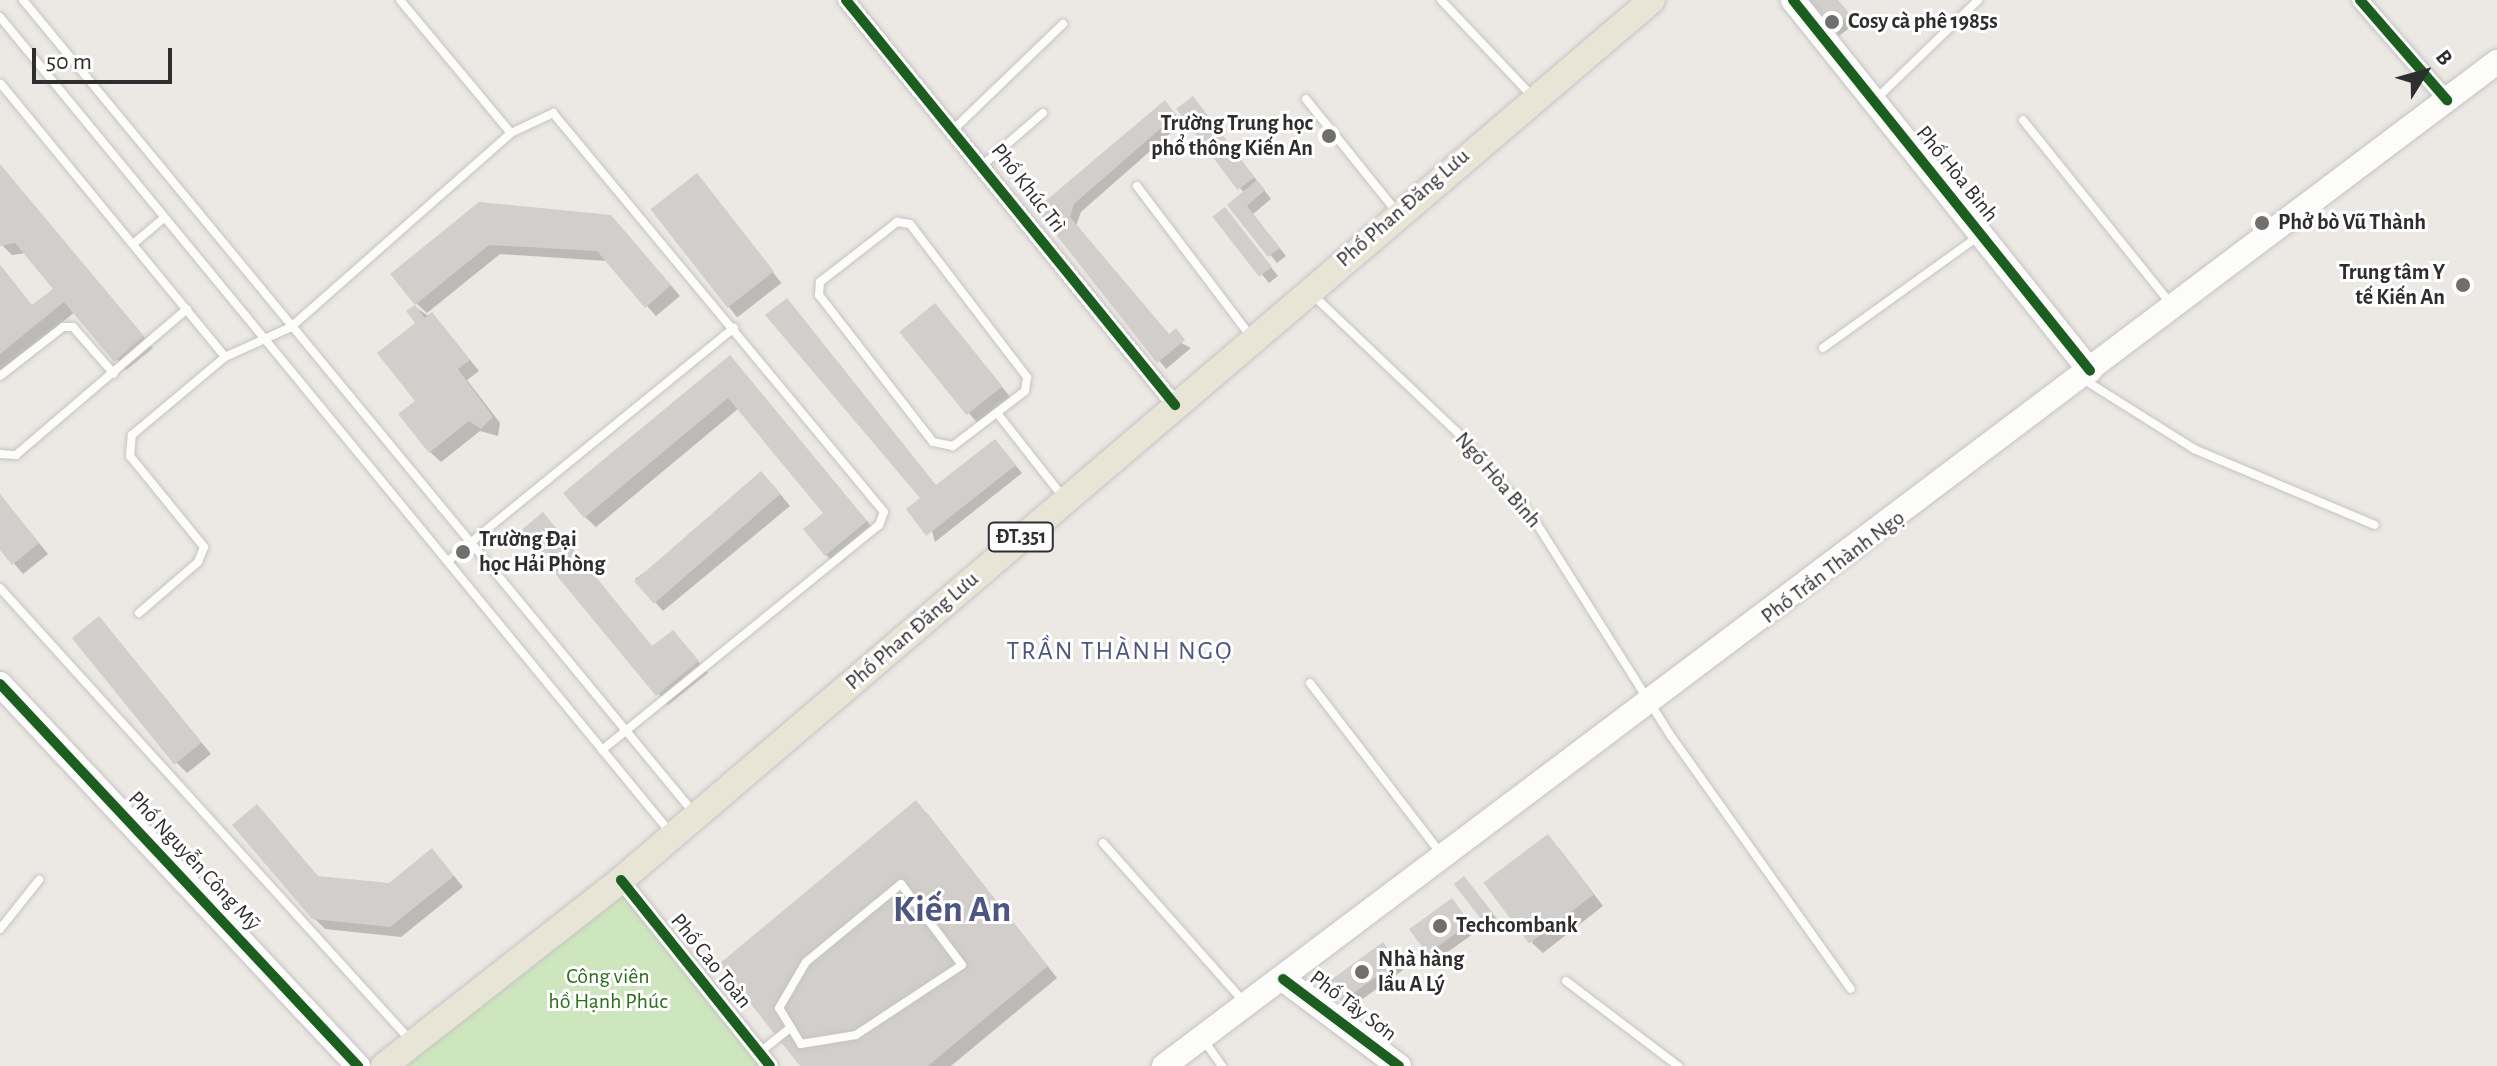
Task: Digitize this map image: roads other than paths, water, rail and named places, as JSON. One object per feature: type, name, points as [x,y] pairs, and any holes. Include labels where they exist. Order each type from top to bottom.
[{"type":"main road","name":"Phố Phan Đăng Lưu","points":[[384,1066],[621,880],[1397,212],[1652,0]]},
{"type":"main road","name":"Phố Hòa Bình","points":[[1793,0],[1980,235],[2086,375]]},
{"type":"main road","name":"Phố Trần Thành Ngọ","points":[[1164,1066],[2086,375],[2497,62]]},
{"type":"main road","name":"Phố Nguyễn Công Mỹ","points":[[0,684],[358,1066]]},
{"type":"main road","name":"Phố Tây Sơn","points":[[1283,979],[1399,1066]]},
{"type":"street","name":"Phố Khúc Trì","points":[[846,0],[955,128],[1175,405]]},
{"type":"street","points":[[2360,0],[2447,100]]},
{"type":"street","name":"Phố Cao Toàn","points":[[621,880],[764,1059]]},
{"type":"lane","points":[[23,0],[696,816]]},
{"type":"lane","points":[[400,0],[511,133]]},
{"type":"lane","points":[[1441,0],[1532,97]]},
{"type":"lane","points":[[1873,102],[1978,0]]},
{"type":"lane","points":[[0,17],[673,836]]},
{"type":"lane","points":[[955,128],[1063,24]]},
{"type":"lane","points":[[1,84],[225,357]]},
{"type":"lane","points":[[1306,99],[1397,212]]},
{"type":"lane","points":[[139,613],[198,562],[204,547],[128,444],[225,357],[262,336],[291,327],[511,133],[545,113],[561,117],[884,518],[602,750]]},
{"type":"lane","points":[[984,164],[1043,113]]},
{"type":"lane","points":[[2023,120],[2174,308]]},
{"type":"lane","points":[[1137,186],[1252,338]]},
{"type":"lane","points":[[133,244],[164,218]]},
{"type":"lane","points":[[897,222],[910,224],[1027,377],[1025,391],[997,413],[953,446],[933,442],[819,295],[820,282],[897,222]]},
{"type":"lane","points":[[1823,348],[1980,235]]},
{"type":"lane","name":"Ngõ Hòa Bình","points":[[1308,289],[1456,431],[1535,521],[1654,700],[1671,736],[1851,989]]},
{"type":"lane","points":[[0,454],[16,455],[187,309]]},
{"type":"lane","points":[[0,376],[63,327],[73,327],[114,374]]},
{"type":"lane","points":[[448,561],[734,328]]},
{"type":"lane","points":[[2086,375],[2194,449],[2375,525]]},
{"type":"lane","points":[[997,413],[1065,499]]},
{"type":"lane","points":[[0,588],[413,1042]]},
{"type":"lane","points":[[1310,683],[1444,857]]},
{"type":"lane","points":[[1103,843],[1247,1005]]},
{"type":"lane","points":[[0,929],[39,880]]},
{"type":"lane","points":[[901,884],[962,965],[856,1035],[801,1044],[787,1030],[779,1008],[806,962],[901,884]]},
{"type":"lane","points":[[1566,981],[1678,1066]]},
{"type":"lane","points":[[764,1059],[787,1030]]},
{"type":"lane","points":[[1202,1038],[1222,1066]]},
{"type":"place","name":"Cosy cà phê 1985s","points":[[1832,22]]},
{"type":"place","name":"Trường Trung học phổ thông Kiến An","points":[[1329,136]]},
{"type":"place","name":"Phở bò Vũ Thành","points":[[2262,223]]},
{"type":"place","name":"Trung tâm Y tế Kiến An","points":[[2463,285]]},
{"type":"place","name":"Trường Đại học Hải Phòng","points":[[463,552]]},
{"type":"place","name":"Techcombank","points":[[1440,926]]},
{"type":"place","name":"Nhà hàng lẩu A Lý","points":[[1362,972]]},
{"type":"district","name":"TRẦN THÀNH NGỌ","points":[[1120,652]]},
{"type":"district","name":"Kiến An","points":[[952,911]]},
{"type":"park label","name":"Công viên hồ Hạnh Phúc","points":[[608,988]]}]
